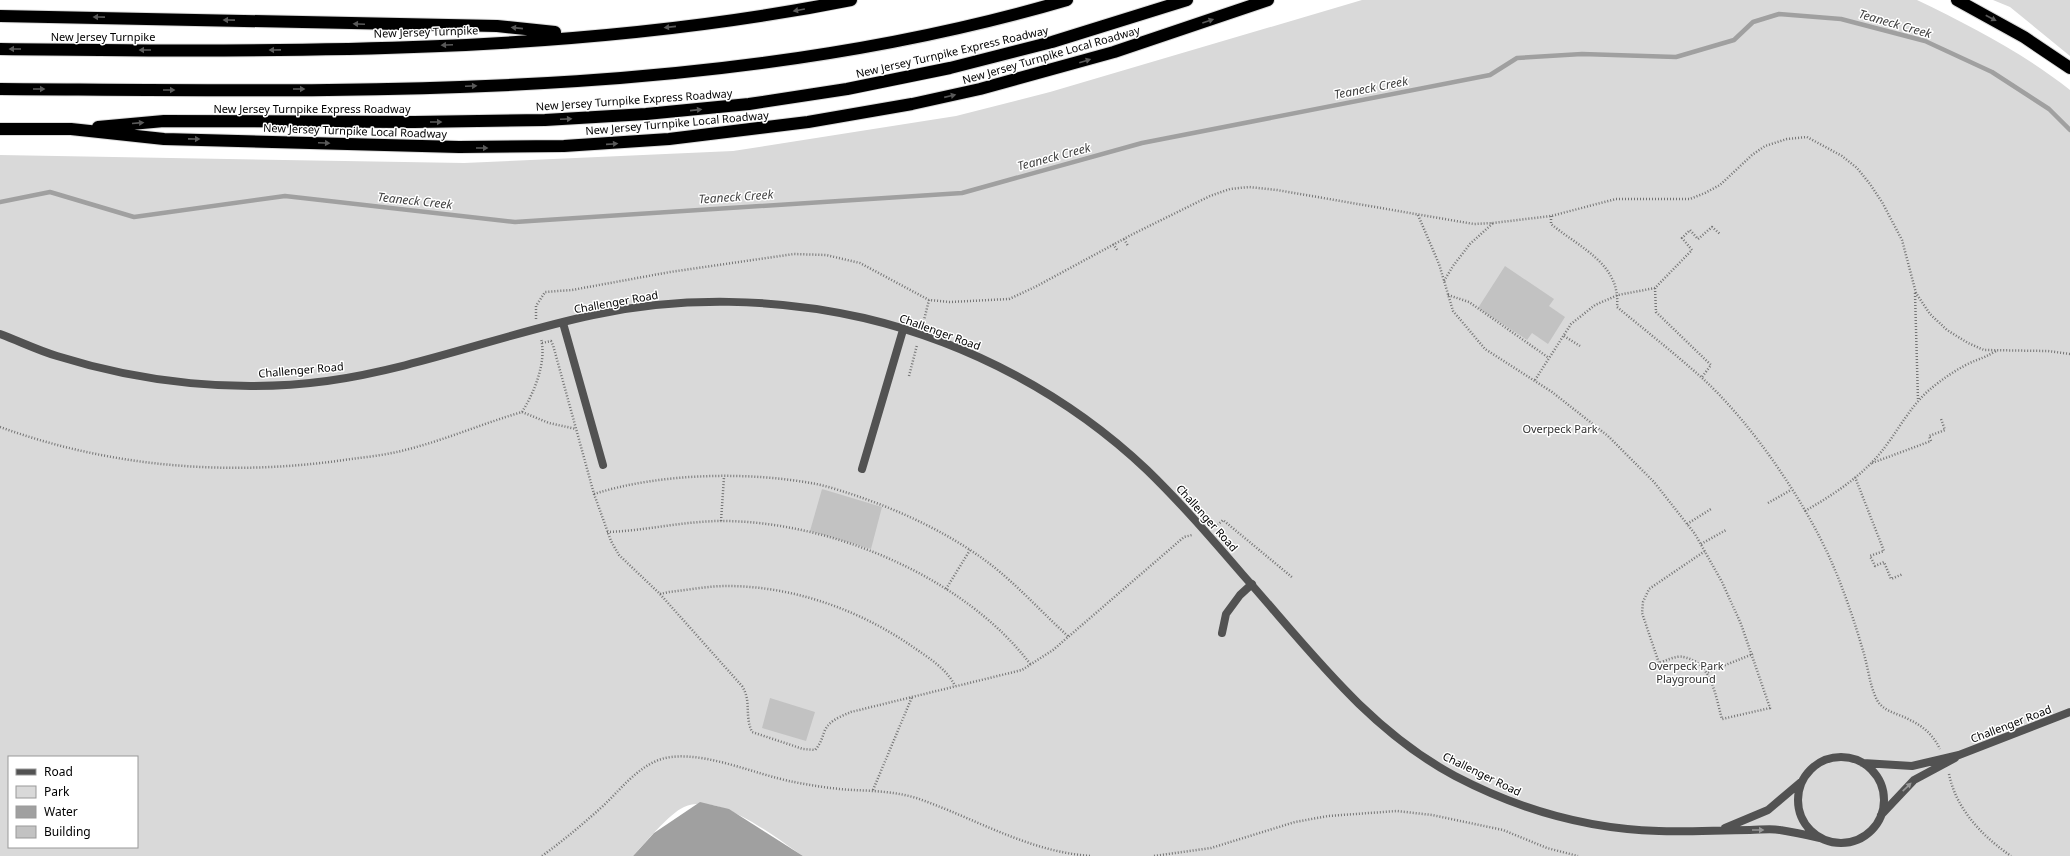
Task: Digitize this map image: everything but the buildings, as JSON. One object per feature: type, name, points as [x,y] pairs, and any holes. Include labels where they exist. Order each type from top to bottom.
[{"type":"highway","name":"New Jersey Turnpike","points":[[0,49],[224,50],[348,48],[491,43],[584,36],[738,19],[851,0]]},
{"type":"highway","points":[[0,89],[400,88],[536,84],[642,77],[747,66],[852,51],[963,28],[1067,0]]},
{"type":"highway","name":"New Jersey Turnpike Express Roadway","points":[[71,129],[164,121],[422,122],[545,120],[646,114],[749,104],[847,89],[971,63],[1059,40],[1187,0]]},
{"type":"highway","points":[[1957,0],[2024,37],[2070,68]]},
{"type":"highway","name":"New Jersey Turnpike Local Roadway","points":[[71,129],[164,139],[460,148],[599,144],[715,135],[898,107],[994,86],[1114,52],[1268,1]]},
{"type":"highway","points":[[0,16],[497,26],[584,36]]},
{"type":"highway","points":[[0,129],[71,129]]},
{"type":"street","name":"Challenger Road","points":[[0,334],[54,356],[151,378],[239,386],[301,384],[367,374],[402,367],[592,315],[636,308],[687,303],[754,303],[799,307],[865,318],[957,348],[998,366],[1064,404],[1143,467],[1177,500],[1344,690],[1384,728],[1414,751],[1453,775],[1497,796],[1574,821],[1616,828],[1653,831],[1779,829],[1838,843],[1852,841],[1869,832],[1881,815],[1914,780],[1945,761],[2070,712]]},
{"type":"street","points":[[563,323],[603,465]]},
{"type":"street","points":[[862,469],[903,330]]},
{"type":"street","points":[[1222,633],[1226,614],[1240,595],[1252,584]]},
{"type":"street","name":"Challenger Road","points":[[1719,830],[1768,810],[1802,781],[1814,766],[1831,758],[1847,757],[1862,763],[1873,772],[1881,786],[1883,801],[1881,815]]},
{"type":"street","name":"Challenger Road","points":[[1862,763],[1912,766],[1945,761]]},
{"type":"street","name":"Challenger Road","points":[[1802,781],[1798,798],[1800,814],[1809,829],[1820,838]]},
{"type":"path","points":[[0,427],[40,440],[106,457],[149,464],[182,467],[262,469],[333,462],[400,451],[452,436],[522,412],[531,398],[540,369],[542,343],[535,316],[536,306],[545,292],[572,290],[670,272],[794,254],[826,255],[860,263],[929,300],[950,302],[1009,299],[1035,287],[1113,244],[1210,196],[1230,190],[1249,187],[1277,190],[1474,224],[1493,223],[1551,216],[1616,199],[1690,199],[1705,194],[1720,185],[1752,155],[1765,146],[1787,138],[1807,137],[1842,156],[1857,168],[1882,202],[1902,240],[1916,293],[1918,400]]},
{"type":"path","points":[[1418,214],[1444,282],[1453,311],[1485,350],[1535,380],[1588,419],[1636,463],[1687,524],[1701,544],[1705,551],[1722,582],[1753,654],[1770,708],[1722,719],[1708,672],[1682,656],[1659,663],[1642,613],[1643,602],[1648,589],[1705,551]]},
{"type":"path","points":[[1551,216],[1551,224],[1603,264],[1615,282],[1618,295],[1617,308],[1702,377],[1738,416],[1806,511],[1831,562],[1846,598],[1860,640],[1876,698],[1882,707],[1911,720],[1932,736],[1945,761],[1951,785],[1973,824],[1983,834],[2010,855]]},
{"type":"path","points":[[1444,282],[1453,266],[1470,244],[1493,223]]},
{"type":"path","points":[[1535,380],[1571,324],[1596,305],[1618,295],[1655,288],[1692,250],[1682,238],[1690,230],[1698,239],[1712,227],[1720,234]]},
{"type":"path","points":[[1124,239],[1128,246]]},
{"type":"path","points":[[1113,244],[1118,251]]},
{"type":"path","points":[[1655,288],[1656,312],[1711,365],[1702,377]]},
{"type":"path","points":[[1916,293],[1930,314],[1947,330],[1968,343],[1984,350],[2048,351],[2070,354]]},
{"type":"path","points":[[1447,294],[1469,302],[1549,358]]},
{"type":"path","points":[[1564,336],[1580,346]]},
{"type":"path","points":[[542,343],[551,341],[553,345],[594,494],[607,532],[619,555],[660,594],[742,686],[748,696],[747,721],[752,732],[803,749],[815,750],[822,742],[826,729],[834,720],[851,712],[1007,674],[1031,665],[1069,637],[1184,537],[1193,535],[1198,542],[1223,520],[1293,578]]},
{"type":"path","points":[[1806,511],[1831,497],[1876,458],[1918,400],[1944,379],[1977,360],[1986,358],[1997,350]]},
{"type":"path","points":[[522,412],[549,423],[576,428]]},
{"type":"path","points":[[1869,464],[1931,441],[1929,436],[1945,430],[1940,419]]},
{"type":"path","points":[[594,494],[644,482],[679,477],[771,479],[817,484],[888,507],[936,530],[970,550],[1011,582],[1069,637]]},
{"type":"path","points":[[721,521],[724,477]]},
{"type":"path","points":[[1855,477],[1884,550],[1870,556],[1875,566],[1884,562],[1892,578],[1903,574]]},
{"type":"path","points":[[1768,503],[1791,490]]},
{"type":"path","points":[[1687,524],[1711,509]]},
{"type":"path","points":[[607,532],[721,521],[771,524],[819,535],[893,559],[946,589],[994,626],[1022,652],[1031,665]]},
{"type":"path","points":[[1701,544],[1726,530]]},
{"type":"path","points":[[946,589],[970,550]]},
{"type":"path","points":[[660,594],[728,586],[785,593],[822,601],[876,624],[904,641],[950,676],[955,686]]},
{"type":"path","points":[[1708,672],[1753,654]]},
{"type":"path","points":[[873,790],[912,696]]},
{"type":"path","points":[[542,856],[574,832],[634,775],[646,766],[670,757],[696,757],[807,784],[855,790],[873,790],[921,799],[1020,841],[1078,855],[1091,856]]},
{"type":"path","points":[[1154,856],[1211,848],[1302,821],[1328,816],[1397,811],[1432,815],[1503,830],[1547,848],[1578,856]]},
{"type":"path","points":[[2002,856],[2010,855]]},
{"type":"green space","name":"Overpeck Park","points":[[1362,0],[1917,0],[1996,41],[2034,64],[2070,90],[2070,856],[803,856],[746,818],[729,810],[713,805],[698,804],[678,810],[657,829],[633,856],[0,856],[0,155],[464,163],[733,151],[956,116],[1050,92]]},
{"type":"green space","points":[[1993,0],[2070,0],[2070,56],[2010,7]]},
{"type":"water","points":[[700,802],[729,809],[803,856],[633,856],[654,833]]},
{"type":"waterway","name":"Teaneck Creek","points":[[0,202],[50,192],[134,217],[285,196],[515,222],[962,193],[1142,143],[1490,75],[1517,58],[1582,54],[1676,57],[1734,40],[1753,22],[1779,14],[1841,19],[1925,41],[1992,72],[2049,109],[2070,130]]},
{"type":"park label","name":"Overpeck Park Playground","points":[[1686,672]]}]
